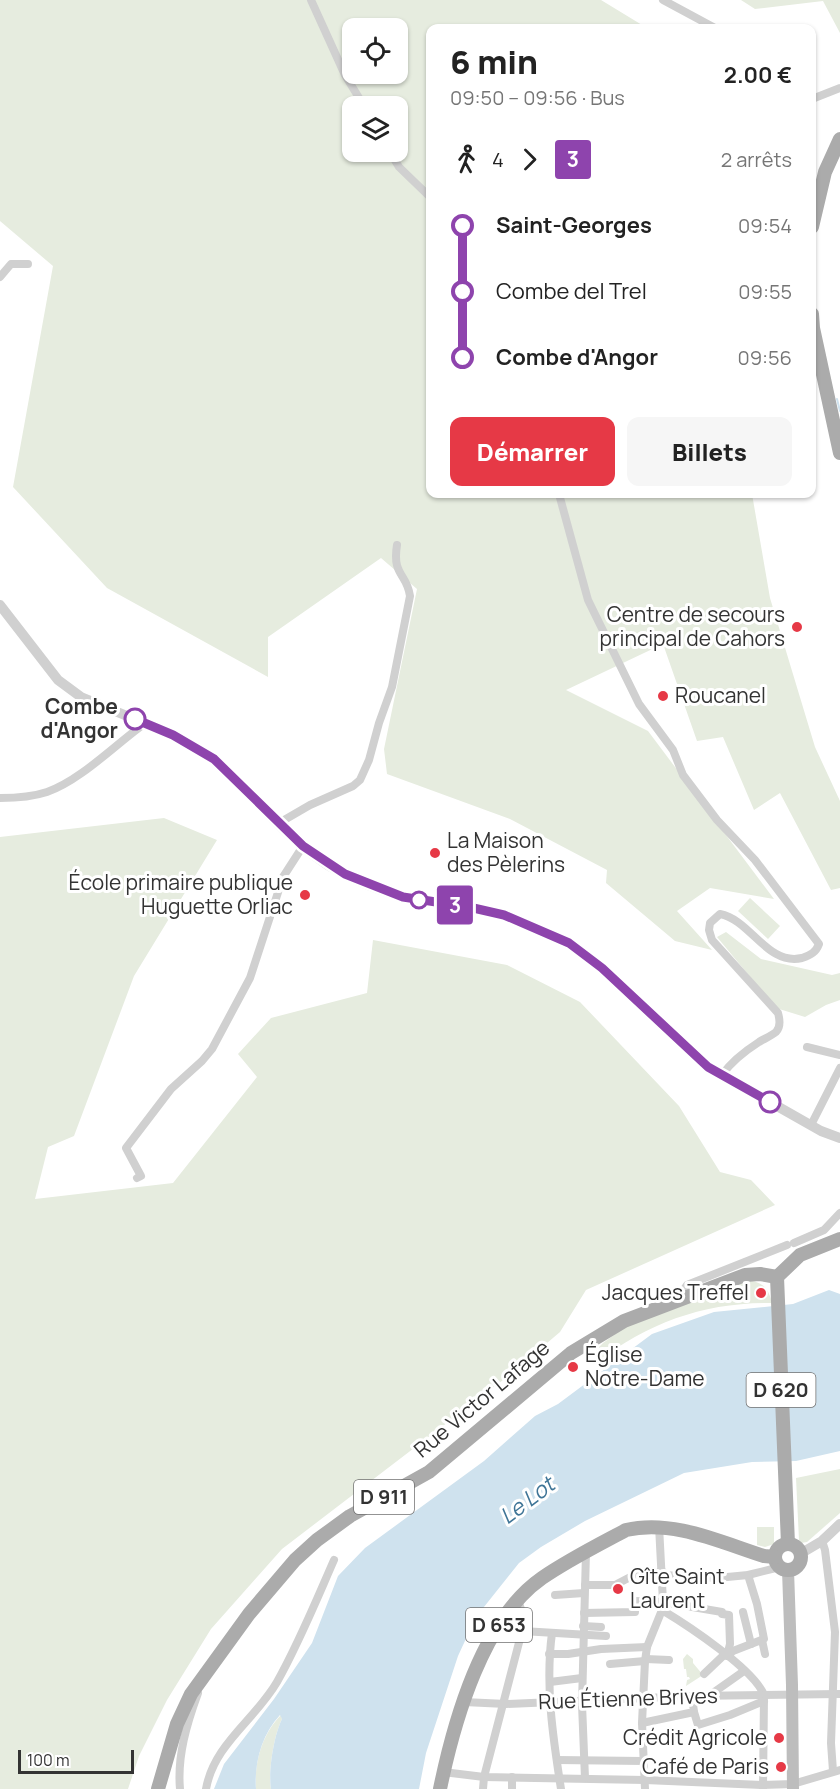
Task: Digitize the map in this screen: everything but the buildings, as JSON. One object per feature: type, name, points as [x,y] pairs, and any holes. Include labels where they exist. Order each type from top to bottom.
[{"type":"main road","points":[[816,210],[825,172],[840,139]]},
{"type":"main road","points":[[816,342],[840,453]]},
{"type":"main road","points":[[777,1277],[800,1255],[840,1239]]},
{"type":"main road","name":"D 911","points":[[681,1300],[745,1275],[760,1274],[777,1277]]},
{"type":"main road","name":"D 620","points":[[777,1277],[788,1544]]},
{"type":"main road","name":"Rue Victor Lafage","points":[[158,1789],[177,1724],[201,1679],[273,1584],[317,1540],[350,1516],[429,1472],[571,1353],[591,1339],[624,1321],[681,1300]]},
{"type":"main road","name":"D 653","points":[[440,1789],[464,1702],[491,1637],[516,1602],[542,1578],[626,1530],[640,1527],[659,1526],[683,1531],[764,1556],[781,1565]]},
{"type":"main road","points":[[781,1565],[798,1564],[800,1554],[795,1547],[788,1544],[780,1547],[781,1565],[792,1694],[793,1787]]},
{"type":"street","points":[[311,0],[345,75],[358,96]]},
{"type":"street","points":[[663,0],[708,24]]},
{"type":"street","points":[[816,97],[840,88]]},
{"type":"street","points":[[396,162],[426,194]]},
{"type":"street","points":[[0,277],[11,264],[28,264]]},
{"type":"street","points":[[560,498],[588,600],[639,704],[673,750],[683,775],[717,820],[755,860],[819,944],[817,951],[808,956],[796,959],[783,957],[768,949],[735,919],[720,914],[710,923],[709,930],[712,940],[778,1013],[780,1020],[776,1032],[757,1043],[727,1067],[722,1075]]},
{"type":"street","points":[[279,823],[326,797],[353,786],[360,780],[369,760],[392,687],[410,596],[409,587],[396,565],[397,545]]},
{"type":"street","points":[[0,605],[57,680],[81,698],[173,735],[214,759],[303,846],[345,874],[403,897],[504,915],[561,938],[586,953],[690,1052],[722,1075],[811,1125],[840,1138]]},
{"type":"street","points":[[0,798],[16,798],[48,792],[78,775],[140,727],[142,722]]},
{"type":"street","points":[[137,1178],[141,1176],[126,1148],[171,1089],[202,1061],[217,1041],[250,978],[283,878],[303,846]]},
{"type":"street","points":[[807,1047],[840,1055]]},
{"type":"street","points":[[811,1125],[840,1068]]},
{"type":"street","points":[[681,1300],[680,1295],[687,1285],[824,1230],[840,1213]]},
{"type":"street","points":[[800,1554],[822,1541],[840,1524]]},
{"type":"street","points":[[645,1784],[642,1723],[645,1698],[645,1660],[647,1647],[663,1606],[659,1526]]},
{"type":"street","points":[[443,1772],[484,1777],[612,1779],[645,1784],[793,1787],[835,1768],[835,1632],[822,1541]]},
{"type":"street","points":[[585,1778],[582,1678],[586,1552]]},
{"type":"street","points":[[206,1789],[208,1776],[218,1756],[276,1683],[334,1560]]},
{"type":"street","points":[[555,1595],[615,1585],[638,1573],[717,1578],[748,1575],[781,1565]]},
{"type":"street","points":[[748,1575],[757,1604],[765,1654]]},
{"type":"street","points":[[584,1613],[635,1612],[635,1601],[729,1615],[730,1644],[726,1655]]},
{"type":"street","points":[[516,1602],[524,1613],[524,1618]]},
{"type":"street","points":[[663,1606],[760,1685],[764,1698],[763,1787]]},
{"type":"street","points":[[743,1612],[751,1644]]},
{"type":"street","points":[[483,1789],[484,1777],[522,1631],[552,1634],[601,1627]]},
{"type":"street","points":[[583,1631],[606,1636]]},
{"type":"street","points":[[552,1634],[549,1654],[551,1700],[561,1789]]},
{"type":"street","points":[[704,1674],[726,1655],[762,1640]]},
{"type":"street","points":[[549,1654],[647,1647]]},
{"type":"street","points":[[610,1664],[669,1660]]},
{"type":"street","points":[[709,1695],[744,1671]]},
{"type":"street","points":[[550,1682],[582,1678]]},
{"type":"street","points":[[180,1789],[181,1758],[187,1724],[201,1679]]},
{"type":"street","name":"Rue Étienne Brives","points":[[464,1702],[503,1704],[551,1700],[709,1695],[764,1698],[792,1694],[836,1694]]},
{"type":"street","points":[[692,1696],[698,1725],[730,1715],[764,1698]]},
{"type":"street","points":[[642,1723],[694,1712]]},
{"type":"street","points":[[557,1760],[643,1761]]},
{"type":"street","points":[[512,1777],[512,1789]]},
{"type":"street","points":[[611,1789],[612,1779]]},
{"type":"shaded area","points":[[0,0],[601,0],[640,24],[426,24],[426,498],[753,498],[770,598],[815,747],[840,801],[840,888],[831,890],[780,793],[754,810],[723,737],[697,741],[663,644],[566,690],[648,731],[774,899],[710,888],[677,911],[712,950],[675,941],[606,883],[607,870],[510,819],[387,774],[384,749],[417,589],[381,558],[268,637],[268,677],[107,588],[13,487],[53,266],[0,221]]},
{"type":"shaded area","points":[[741,0],[840,0],[840,33],[823,1],[755,9]]},
{"type":"shaded area","points":[[164,818],[217,840],[134,976],[74,1136],[48,1147],[35,1199],[173,1183],[257,1077],[238,1054],[271,1018],[367,993],[373,940],[507,965],[580,1002],[679,1106],[720,1172],[751,1180],[775,1205],[586,1290],[560,1332],[507,1377],[282,1549],[211,1629],[167,1700],[139,1756],[128,1789],[0,1789],[0,837]]},
{"type":"shaded area","points":[[750,898],[780,926],[768,939],[738,911]]},
{"type":"shaded area","points":[[726,932],[761,959],[832,975],[840,973],[840,1000],[805,1017],[776,1008],[717,937]]},
{"type":"shaded area","points":[[746,1281],[764,1286],[772,1303],[724,1306],[679,1317],[637,1336],[597,1362],[595,1360],[596,1350],[625,1327]]},
{"type":"shaded area","points":[[840,1469],[840,1513],[807,1542],[801,1543],[796,1478]]},
{"type":"shaded area","points":[[757,1527],[774,1527],[774,1544],[765,1547],[757,1545]]},
{"type":"shaded area","points":[[687,1654],[703,1675],[686,1686],[687,1680],[690,1679],[684,1669],[683,1659]]},
{"type":"shaded area","points":[[281,1715],[282,1719],[272,1753],[271,1789],[256,1789],[256,1769],[264,1740]]},
{"type":"water","name":"Le Lot","points":[[829,1290],[840,1294],[840,1451],[796,1461],[752,1462],[684,1473],[585,1521],[519,1563],[476,1617],[458,1656],[426,1753],[419,1789],[271,1789],[271,1763],[276,1734],[282,1719],[280,1715],[268,1731],[260,1749],[256,1769],[256,1789],[214,1789],[224,1764],[274,1699],[312,1643],[338,1576],[365,1548],[484,1461],[535,1416],[558,1404],[652,1334],[714,1312],[793,1304]]},
{"type":"waterway","points":[[837,399],[840,411]]},
{"type":"bus line","name":"3","points":[[135,719],[197,747],[214,759],[303,846],[345,874],[403,897],[504,915],[561,938],[586,953],[708,1067],[770,1102]]},
{"type":"place","name":"Centre de secours principal de Cahors","points":[[797,627]]},
{"type":"place","name":"Roucanel","points":[[663,696]]},
{"type":"place","name":"Combe d'Angor","points":[[135,719]]},
{"type":"place","name":"La Maison des Pèlerins","points":[[435,853]]},
{"type":"place","name":"École primaire publique Huguette Orliac","points":[[305,895]]},
{"type":"place","name":"Jacques Treffel","points":[[761,1293]]},
{"type":"place","name":"Église Notre-Dame","points":[[573,1367]]},
{"type":"place","name":"Gîte Saint Laurent","points":[[618,1589]]},
{"type":"place","name":"Crédit Agricole","points":[[779,1738]]},
{"type":"place","name":"Café de Paris","points":[[781,1767]]}]
